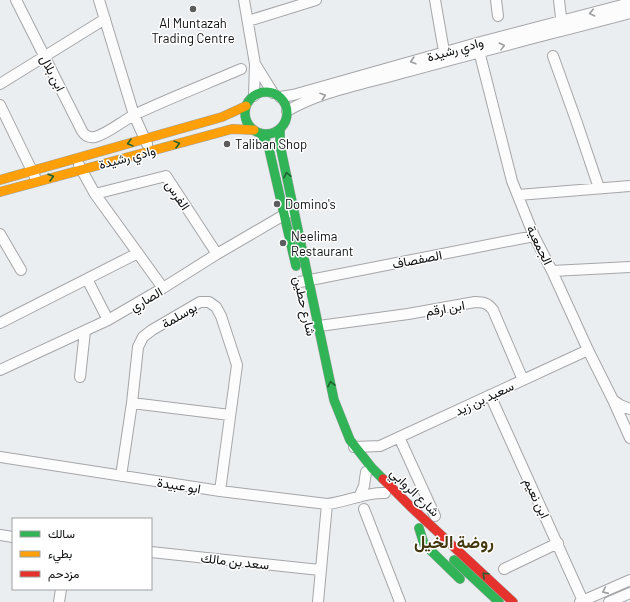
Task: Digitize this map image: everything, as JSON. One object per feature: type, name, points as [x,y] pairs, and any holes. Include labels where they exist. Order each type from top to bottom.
[{"type":"street","name":"ابن بلال","points":[[16,0],[85,136],[96,137],[134,115]]},
{"type":"street","points":[[99,0],[134,115],[149,151]]},
{"type":"street","points":[[244,0],[255,64],[254,96]]},
{"type":"street","points":[[248,20],[282,5],[316,0]]},
{"type":"street","points":[[435,0],[445,56]]},
{"type":"street","points":[[496,0],[498,16]]},
{"type":"street","points":[[559,0],[562,25]]},
{"type":"street","points":[[628,9],[630,24]]},
{"type":"street","name":"وادي رشيدة","points":[[276,95],[312,90],[628,9]]},
{"type":"street","points":[[0,84],[105,19]]},
{"type":"street","name":"الجمعية","points":[[478,47],[507,165],[518,195],[534,236],[552,271],[630,438]]},
{"type":"street","name":"وادي رشيدة","points":[[287,111],[322,96],[445,56]]},
{"type":"street","points":[[553,56],[599,188]]},
{"type":"street","points":[[255,64],[276,95],[285,103],[287,111],[286,120],[280,128],[268,134],[257,132],[250,126],[246,116],[246,106],[254,96],[261,92],[276,95]]},
{"type":"street","points":[[134,115],[241,69]]},
{"type":"street","points":[[0,105],[37,182]]},
{"type":"street","name":"وادي رشيدة","points":[[0,180],[222,117],[246,106]]},
{"type":"street","name":"شارع حطين","points":[[280,128],[280,145],[294,210],[304,281],[330,414],[346,450],[369,470]]},
{"type":"street","name":"وادي رشيدة","points":[[0,192],[232,129],[246,129],[257,132]]},
{"type":"street","name":"شارع حطين","points":[[257,132],[265,139],[269,149],[284,214],[319,326],[339,415],[354,447]]},
{"type":"street","points":[[76,158],[95,194],[163,288]]},
{"type":"street","name":"الفرس","points":[[95,194],[166,176],[218,254]]},
{"type":"street","points":[[518,195],[630,186]]},
{"type":"street","name":"الصاري","points":[[0,370],[108,320],[284,214],[294,210]]},
{"type":"street","points":[[0,234],[21,270]]},
{"type":"street","name":"الصفصاف","points":[[304,281],[534,236]]},
{"type":"street","points":[[0,323],[138,253]]},
{"type":"street","points":[[552,271],[630,267]]},
{"type":"street","points":[[87,279],[108,320]]},
{"type":"street","name":"بوسلمة","points":[[121,476],[132,402],[138,347],[143,337],[152,330],[200,302],[209,302],[216,307],[221,316],[237,365],[220,491]]},
{"type":"street","name":"ابن ارقم","points":[[319,326],[408,314],[475,302],[486,303],[490,305],[493,310],[523,380]]},
{"type":"street","points":[[80,377],[85,331]]},
{"type":"street","name":"سعيد بن زيد","points":[[354,447],[367,448],[380,446],[588,350]]},
{"type":"street","name":"ابن نعيم","points":[[490,395],[558,543],[582,601]]},
{"type":"street","points":[[613,400],[630,409]]},
{"type":"street","points":[[132,402],[230,415]]},
{"type":"street","points":[[399,438],[435,516]]},
{"type":"street","points":[[359,497],[374,456],[380,446]]},
{"type":"street","name":"شارع الروابي","points":[[354,447],[385,493],[419,528],[424,544],[467,586]]},
{"type":"street","name":"ابو عبيدة","points":[[0,457],[220,491],[327,504],[338,503],[370,493],[385,493]]},
{"type":"street","name":"شارع الروابي","points":[[369,470],[513,602]]},
{"type":"street","points":[[318,602],[327,504]]},
{"type":"street","points":[[364,509],[400,602]]},
{"type":"street","points":[[419,528],[499,602]]},
{"type":"street","points":[[0,535],[12,537]]},
{"type":"street","points":[[504,568],[558,543]]},
{"type":"street","name":"سعد بن مالك","points":[[152,552],[320,570]]},
{"type":"street","points":[[582,601],[630,580]]},
{"type":"street","points":[[59,602],[61,590]]},
{"type":"street","points":[[609,602],[630,593]]},
{"type":"traffic: fast","points":[[262,92],[270,92],[281,98],[287,109],[287,113],[287,117],[281,128],[270,134],[262,134],[251,128],[245,117],[245,109],[251,98],[262,92]]},
{"type":"traffic: fast","points":[[280,129],[280,145],[334,400],[350,440],[372,468],[383,479]]},
{"type":"traffic: fast","points":[[260,133],[265,139],[269,149],[296,266]]},
{"type":"traffic: fast","points":[[419,528],[424,544],[460,579]]},
{"type":"traffic: fast","points":[[454,560],[499,602]]},
{"type":"traffic: slow","points":[[0,180],[222,117],[246,106]]},
{"type":"traffic: slow","points":[[0,192],[232,129],[254,130]]},
{"type":"traffic: jam","points":[[383,479],[513,602]]},
{"type":"place","name":"Al Muntazah Trading Centre","points":[[193,9]]},
{"type":"place","name":"Taliban Shop","points":[[227,144]]},
{"type":"place","name":"Domino's","points":[[277,204]]},
{"type":"place","name":"Neelima Restaurant","points":[[283,243]]},
{"type":"district","name":"روضة الخيل","points":[[454,541]]}]
